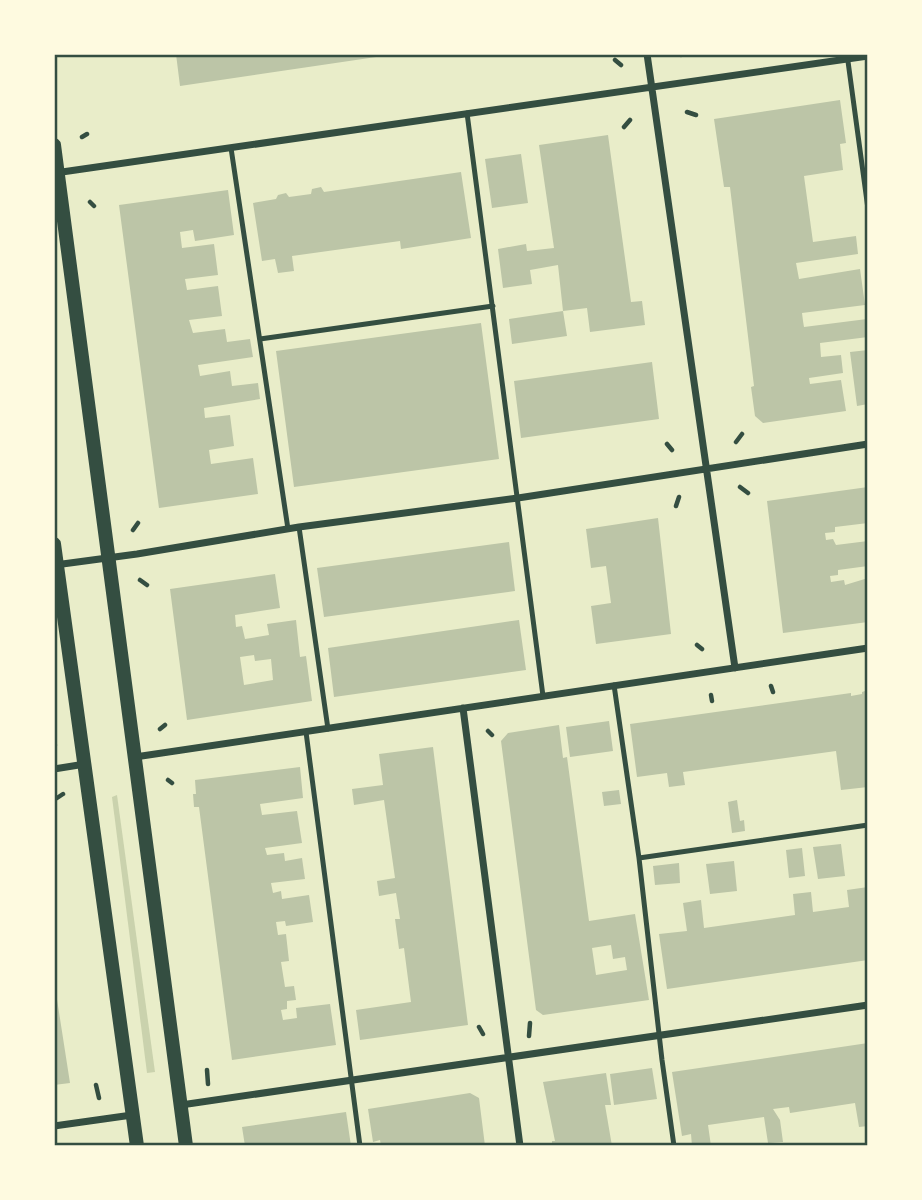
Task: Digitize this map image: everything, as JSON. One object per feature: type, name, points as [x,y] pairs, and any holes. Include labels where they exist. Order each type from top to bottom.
[{"type":"main road","points":[[54,145],[186,1146]]},
{"type":"main road","points":[[54,544],[137,1146]]},
{"type":"street","points":[[647,54],[735,668]]},
{"type":"street","points":[[56,173],[868,56]]},
{"type":"street","points":[[56,565],[299,527],[518,498],[868,443]]},
{"type":"street","points":[[135,757],[868,648]]},
{"type":"street","points":[[463,708],[520,1146]]},
{"type":"street","points":[[54,769],[85,764]]},
{"type":"street","points":[[181,1105],[868,1005]]},
{"type":"street","points":[[54,1126],[133,1115]]},
{"type":"lane","points":[[847,57],[868,209]]},
{"type":"lane","points":[[467,113],[542,696]]},
{"type":"lane","points":[[231,148],[288,529]]},
{"type":"lane","points":[[260,339],[493,306]]},
{"type":"lane","points":[[299,527],[328,729]]},
{"type":"lane","points":[[614,685],[639,858],[674,1146]]},
{"type":"lane","points":[[306,732],[360,1146]]},
{"type":"lane","points":[[639,858],[868,825]]},
{"type":"path","points":[[615,60],[621,65]]},
{"type":"path","points":[[687,112],[696,115]]},
{"type":"path","points":[[624,127],[630,120]]},
{"type":"path","points":[[736,442],[742,434]]},
{"type":"path","points":[[667,444],[672,450]]},
{"type":"path","points":[[740,487],[748,493]]},
{"type":"path","points":[[676,506],[679,497]]},
{"type":"path","points":[[133,530],[138,523]]},
{"type":"path","points":[[141,580],[147,585]]},
{"type":"path","points":[[697,645],[702,649]]},
{"type":"path","points":[[57,798],[63,794]]},
{"type":"path","points":[[529,1037],[530,1023]]},
{"type":"path","points":[[479,1027],[483,1034]]},
{"type":"path","points":[[207,1070],[208,1085]]},
{"type":"path","points":[[96,1085],[99,1098]]},
{"type":"green space","points":[[117,795],[155,1072],[147,1073],[112,797]]},
{"type":"building","points":[[176,54],[383,54],[383,56],[180,86]]},
{"type":"building","points":[[840,100],[846,143],[840,144],[843,170],[804,176],[813,242],[856,236],[858,254],[796,263],[799,279],[860,269],[865,305],[802,313],[804,327],[867,319],[868,337],[820,343],[821,357],[841,355],[843,373],[809,378],[810,384],[841,380],[846,411],[763,423],[755,416],[751,387],[754,386],[730,187],[724,187],[714,119]]},
{"type":"building","points":[[608,135],[631,302],[642,301],[645,325],[590,332],[587,308],[563,311],[558,265],[530,270],[532,284],[503,288],[498,249],[526,244],[527,251],[554,248],[539,145]]},
{"type":"building","points":[[521,154],[528,203],[492,208],[485,159]]},
{"type":"building","points":[[461,172],[471,238],[401,249],[400,241],[292,256],[294,271],[278,273],[275,259],[262,261],[253,203],[276,199],[278,195],[286,193],[289,197],[311,194],[312,189],[321,187],[324,192]]},
{"type":"building","points":[[228,190],[234,235],[195,241],[193,230],[180,232],[182,248],[214,244],[218,275],[185,279],[187,290],[218,286],[222,316],[189,320],[193,333],[225,329],[227,342],[250,339],[253,357],[198,365],[200,376],[230,371],[232,386],[258,383],[260,399],[204,408],[205,418],[230,415],[234,446],[209,450],[211,464],[253,458],[258,494],[159,508],[119,205]]},
{"type":"building","points":[[563,311],[567,336],[512,344],[509,319]]},
{"type":"building","points":[[481,323],[499,459],[294,487],[276,351]]},
{"type":"building","points":[[868,350],[868,404],[857,406],[850,352]]},
{"type":"building","points":[[652,362],[659,419],[521,438],[514,381]]},
{"type":"building","points":[[868,487],[868,523],[835,527],[835,532],[825,533],[826,540],[833,539],[836,545],[868,541],[868,566],[838,570],[838,575],[830,576],[831,582],[844,580],[845,585],[868,578],[868,622],[783,633],[767,501]]},
{"type":"building","points":[[658,518],[671,634],[596,644],[591,606],[611,603],[606,566],[591,568],[586,529]]},
{"type":"building","points":[[509,542],[515,591],[324,617],[317,568]]},
{"type":"building","points":[[275,574],[280,608],[235,615],[236,627],[242,626],[245,639],[269,635],[267,624],[296,620],[300,657],[306,656],[312,701],[187,720],[170,589]],"holes":[[[254,655],[255,661],[271,659],[273,680],[244,685],[240,657]]]},
{"type":"building","points":[[519,620],[526,670],[334,697],[328,648]]},
{"type":"building","points":[[868,690],[868,787],[841,790],[836,751],[683,772],[685,785],[669,787],[667,773],[637,777],[630,724],[851,693],[851,696]]},
{"type":"building","points":[[609,721],[613,751],[570,757],[566,727]]},
{"type":"building","points":[[559,725],[563,758],[567,757],[589,921],[635,914],[649,1000],[543,1015],[536,1010],[501,741],[508,733]],"holes":[[[611,945],[613,959],[625,957],[627,970],[596,975],[592,948]]]},
{"type":"building","points":[[433,747],[468,1025],[360,1040],[356,1010],[411,1002],[404,948],[399,949],[395,919],[400,919],[396,893],[379,896],[377,881],[395,878],[384,800],[354,805],[352,789],[383,785],[379,754]]},
{"type":"building","points":[[300,767],[303,798],[260,804],[262,815],[297,811],[302,843],[265,848],[267,855],[284,853],[285,861],[302,858],[305,879],[271,883],[273,893],[281,891],[282,899],[309,895],[313,922],[286,926],[285,921],[276,922],[278,935],[286,934],[289,961],[281,962],[285,987],[294,986],[296,1000],[287,1001],[287,1009],[281,1010],[283,1020],[297,1018],[296,1008],[330,1004],[336,1045],[232,1060],[199,807],[194,807],[195,780]]},
{"type":"building","points":[[619,790],[621,804],[604,806],[602,792]]},
{"type":"building","points":[[737,800],[740,821],[744,820],[745,831],[732,833],[728,802]]},
{"type":"building","points":[[841,844],[845,876],[818,879],[813,847]]},
{"type":"building","points":[[802,848],[805,876],[789,878],[786,850]]},
{"type":"building","points":[[734,861],[737,891],[710,894],[706,864]]},
{"type":"building","points":[[679,863],[680,883],[655,885],[653,866]]},
{"type":"building","points":[[868,887],[868,960],[667,989],[659,934],[687,931],[683,903],[701,900],[704,928],[795,915],[793,894],[811,892],[813,912],[849,907],[847,890]]},
{"type":"building","points":[[54,980],[70,1083],[54,1085]]},
{"type":"building","points":[[868,1043],[868,1126],[859,1127],[855,1103],[790,1113],[789,1107],[773,1109],[780,1120],[783,1142],[768,1143],[764,1117],[708,1125],[711,1146],[692,1146],[691,1134],[682,1136],[672,1072]]},
{"type":"building","points":[[652,1068],[657,1099],[614,1105],[610,1074]]},
{"type":"building","points":[[606,1073],[611,1105],[605,1105],[612,1146],[552,1146],[552,1141],[555,1141],[543,1082]]},
{"type":"building","points":[[470,1093],[479,1098],[485,1146],[381,1146],[380,1140],[373,1142],[368,1109]]},
{"type":"building","points":[[346,1112],[351,1146],[245,1146],[242,1127]]}]
